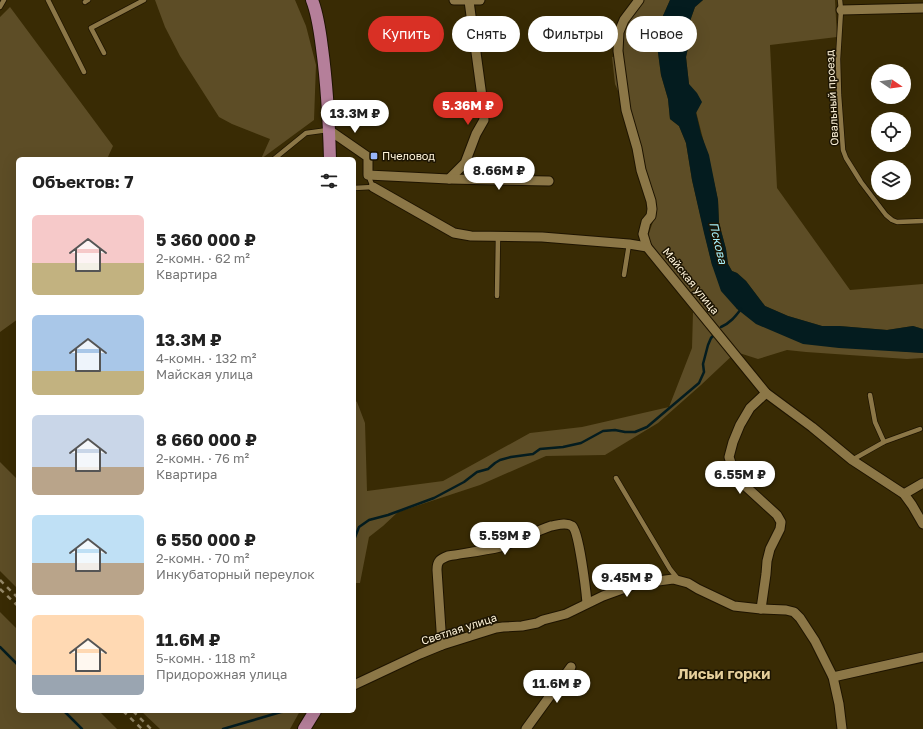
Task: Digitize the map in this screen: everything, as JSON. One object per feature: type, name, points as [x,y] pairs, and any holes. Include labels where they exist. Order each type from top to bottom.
[{"type":"main road","points":[[312,0],[316,9],[319,24],[326,87],[330,157]]},
{"type":"main road","points":[[304,729],[314,713]]},
{"type":"street","points":[[454,0],[480,0]]},
{"type":"street","points":[[639,0],[624,20],[619,32],[618,51],[626,110],[651,201],[651,216],[646,222],[643,234],[647,247]]},
{"type":"street","points":[[449,179],[466,163],[476,134],[484,120],[469,1]]},
{"type":"street","points":[[841,10],[923,8]]},
{"type":"street","points":[[329,130],[368,157],[368,175],[449,179],[549,181]]},
{"type":"street","name":"Майская улица","points":[[373,187],[454,232],[471,236],[542,237],[629,244],[647,247],[766,393],[812,427],[852,460],[904,494],[923,524]]},
{"type":"street","points":[[761,609],[767,561],[770,549],[780,529],[781,522],[777,515],[743,484],[733,468],[729,457],[740,425],[750,408],[766,393]]},
{"type":"street","points":[[904,494],[923,483]]},
{"type":"street","points":[[442,645],[437,570],[438,562],[442,558],[448,556],[500,547],[539,530],[559,524],[573,526],[579,546],[587,603]]},
{"type":"street","name":"Светлая улица","points":[[356,684],[442,645],[496,628],[530,625],[542,620],[566,614],[603,596],[636,584],[673,579],[688,583],[734,606],[794,612],[800,618],[815,641],[833,676],[839,704],[842,729]]},
{"type":"street","points":[[833,676],[923,657]]},
{"type":"street","points":[[526,729],[571,667]]},
{"type":"lane","points":[[0,7],[4,0]]},
{"type":"lane","points":[[48,0],[84,72]]},
{"type":"lane","points":[[104,53],[91,28],[144,0]]},
{"type":"lane","name":"Овальный проезд","points":[[840,0],[841,10],[838,59],[839,95],[846,158],[861,182],[886,215],[892,220],[897,222],[923,221]]},
{"type":"lane","points":[[276,157],[306,133],[329,130]]},
{"type":"lane","points":[[356,188],[373,187],[368,175]]},
{"type":"lane","points":[[497,296],[498,236]]},
{"type":"lane","points":[[624,275],[629,244]]},
{"type":"lane","points":[[870,395],[875,422],[884,442]]},
{"type":"lane","points":[[852,460],[884,442],[920,429]]},
{"type":"lane","points":[[616,478],[670,569],[680,580]]},
{"type":"shaded area","points":[[155,0],[295,0],[306,26],[316,65],[314,120],[262,157],[270,139],[232,124],[219,117],[180,56],[165,27]]},
{"type":"shaded area","points":[[643,0],[670,0],[663,16],[631,16]]},
{"type":"shaded area","points":[[703,0],[835,0],[837,37],[770,45],[777,188],[850,290],[923,284],[923,329],[913,326],[887,330],[822,326],[788,316],[765,306],[746,281],[737,273],[732,271],[728,264],[726,249],[719,223],[718,200],[714,182],[689,84],[686,57],[687,52],[697,52],[697,16],[692,16],[695,7]]},
{"type":"shaded area","points":[[10,7],[113,146],[108,157],[16,157],[16,320],[0,332],[0,17]]},
{"type":"shaded area","points":[[626,25],[626,52],[658,52],[661,75],[668,99],[670,119],[679,126],[686,143],[692,180],[712,265],[737,309],[886,350],[923,353],[923,358],[907,359],[787,350],[758,359],[736,352],[658,423],[605,455],[546,456],[480,485],[398,512],[369,537],[360,583],[356,583],[356,401],[365,423],[367,491],[443,481],[530,433],[582,427],[669,407],[692,348],[693,312],[651,258],[647,247],[647,239],[656,213],[637,134],[615,84],[612,57],[620,56],[619,37]]},
{"type":"shaded area","points":[[0,462],[16,478],[16,587],[0,571]]},
{"type":"shaded area","points":[[0,612],[16,628],[16,713],[101,713],[117,729],[0,729]]},
{"type":"shaded area","points":[[143,713],[299,713],[290,729],[160,729]]},
{"type":"water","points":[[670,0],[703,0],[695,7],[692,16],[663,16]]},
{"type":"water","name":"Пскова","points":[[658,52],[687,52],[686,57],[689,84],[697,93],[702,102],[696,113],[701,134],[709,155],[718,200],[719,223],[726,249],[728,264],[732,271],[737,273],[746,281],[765,306],[788,316],[822,326],[887,330],[913,326],[923,329],[923,353],[839,348],[803,344],[756,324],[737,309],[721,291],[712,265],[692,180],[686,143],[679,126],[670,119],[668,99],[661,75]]},
{"type":"waterway","points":[[721,327],[732,320],[741,309]]},
{"type":"waterway","points":[[356,535],[359,527],[369,520],[388,515],[434,498],[464,482],[477,472],[488,469],[500,460],[533,454],[540,449],[563,447],[581,443],[603,431],[615,430],[635,432],[647,427],[699,383],[704,372],[703,364],[708,345],[714,335]]},
{"type":"waterway","points":[[0,647],[16,663]]},
{"type":"waterway","points":[[66,713],[82,729]]},
{"type":"waterway","points":[[223,729],[278,713]]},
{"type":"railway","points":[[0,580],[16,596]]},
{"type":"railway","points":[[0,589],[16,604]]},
{"type":"railway","points":[[125,713],[142,729]]},
{"type":"railway","points":[[135,713],[151,729]]},
{"type":"place","name":"Пчеловод","points":[[374,156]]},
{"type":"district","name":"Лисьи горки","points":[[724,674]]}]
